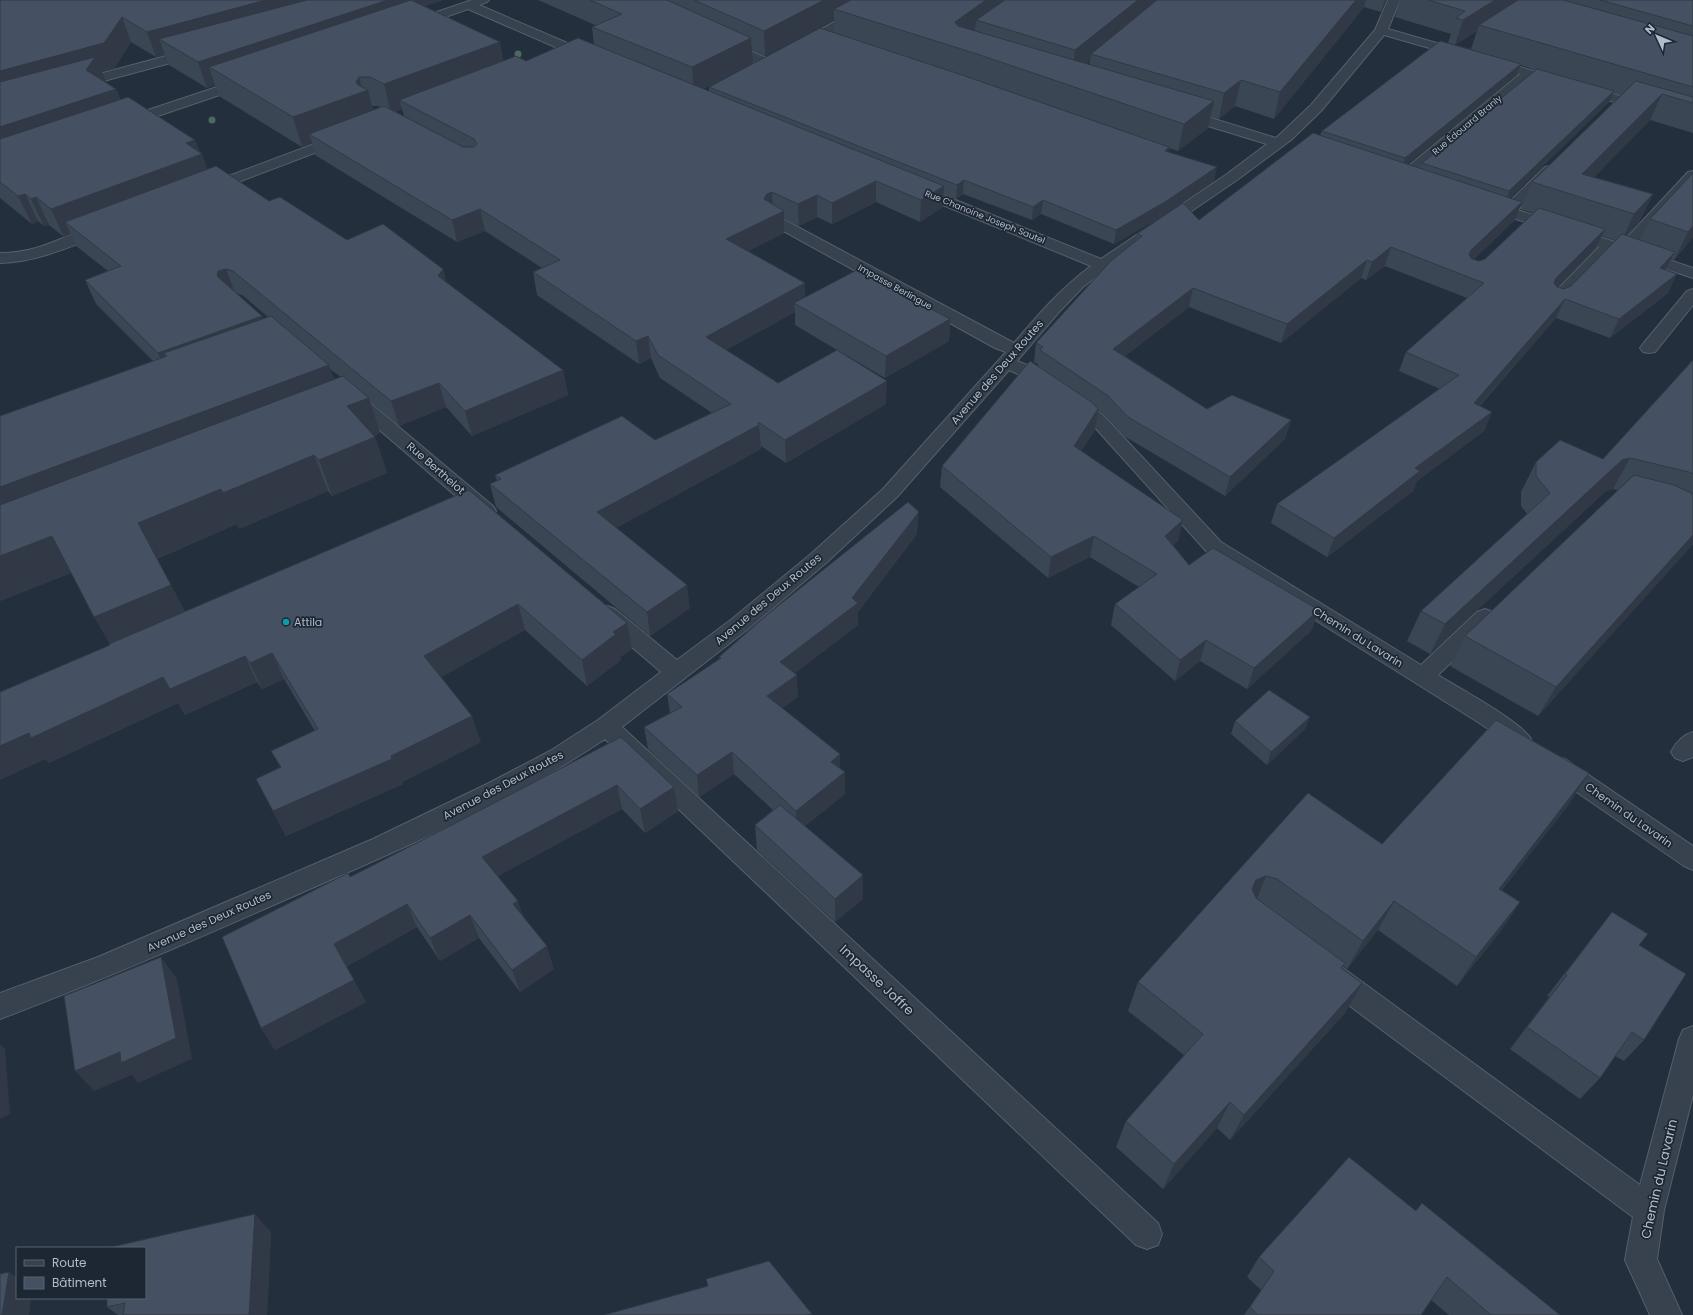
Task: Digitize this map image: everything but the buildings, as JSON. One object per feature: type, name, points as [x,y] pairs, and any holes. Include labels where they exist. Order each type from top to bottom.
[{"type":"street","points":[[401,29],[484,0]]},
{"type":"street","points":[[794,49],[877,4],[881,0]]},
{"type":"street","name":"Avenue des Deux Routes","points":[[0,1006],[107,966],[382,846],[496,791],[558,758],[606,726],[740,624],[819,558],[890,493],[1012,357],[1053,308],[1077,284],[1102,265],[1232,177],[1282,140],[1316,108],[1381,31],[1394,0]]},
{"type":"street","points":[[469,6],[602,62]]},
{"type":"street","points":[[1381,31],[1693,121]]},
{"type":"street","points":[[821,35],[836,40]]},
{"type":"street","points":[[715,40],[766,63]]},
{"type":"street","points":[[1457,52],[1470,43]]},
{"type":"street","points":[[61,89],[206,49]]},
{"type":"street","points":[[551,58],[573,50]]},
{"type":"street","points":[[753,70],[780,56]]},
{"type":"street","name":"Rue Édouard Branly","points":[[1404,177],[1530,73]]},
{"type":"street","points":[[114,126],[257,78]]},
{"type":"street","points":[[1609,111],[1621,100]]},
{"type":"street","points":[[1166,108],[1282,140],[1301,142]]},
{"type":"street","points":[[197,193],[353,134]]},
{"type":"street","points":[[1508,212],[1559,161]]},
{"type":"street","points":[[1216,171],[1232,177]]},
{"type":"street","points":[[1390,172],[1419,182]]},
{"type":"street","points":[[1555,301],[1617,248],[1693,175]]},
{"type":"street","name":"Rue Chanoine Joseph Sautel","points":[[901,184],[1102,265]]},
{"type":"street","points":[[1478,202],[1693,273]]},
{"type":"street","points":[[1517,229],[1528,218]]},
{"type":"street","name":"Impasse Berlingue","points":[[774,220],[1001,344],[1012,357]]},
{"type":"street","points":[[0,258],[22,257],[42,252],[116,224]]},
{"type":"street","points":[[1649,348],[1693,294]]},
{"type":"street","name":"Chemin du Lavarin","points":[[1012,357],[1026,371],[1097,419],[1214,547],[1489,718],[1693,859]]},
{"type":"street","name":"Rue Berthelot","points":[[340,387],[350,405],[497,520]]},
{"type":"street","points":[[457,515],[479,505]]},
{"type":"street","points":[[592,602],[676,672]]},
{"type":"street","points":[[1422,677],[1497,606]]},
{"type":"street","name":"Impasse Joffre","points":[[606,726],[1147,1234]]},
{"type":"street","points":[[1311,961],[1649,1210]]},
{"type":"street","name":"Chemin du Lavarin","points":[[1666,1315],[1641,1260],[1649,1210],[1693,1039]]},
{"type":"place","name":"Attila","points":[[286,622]]}]
